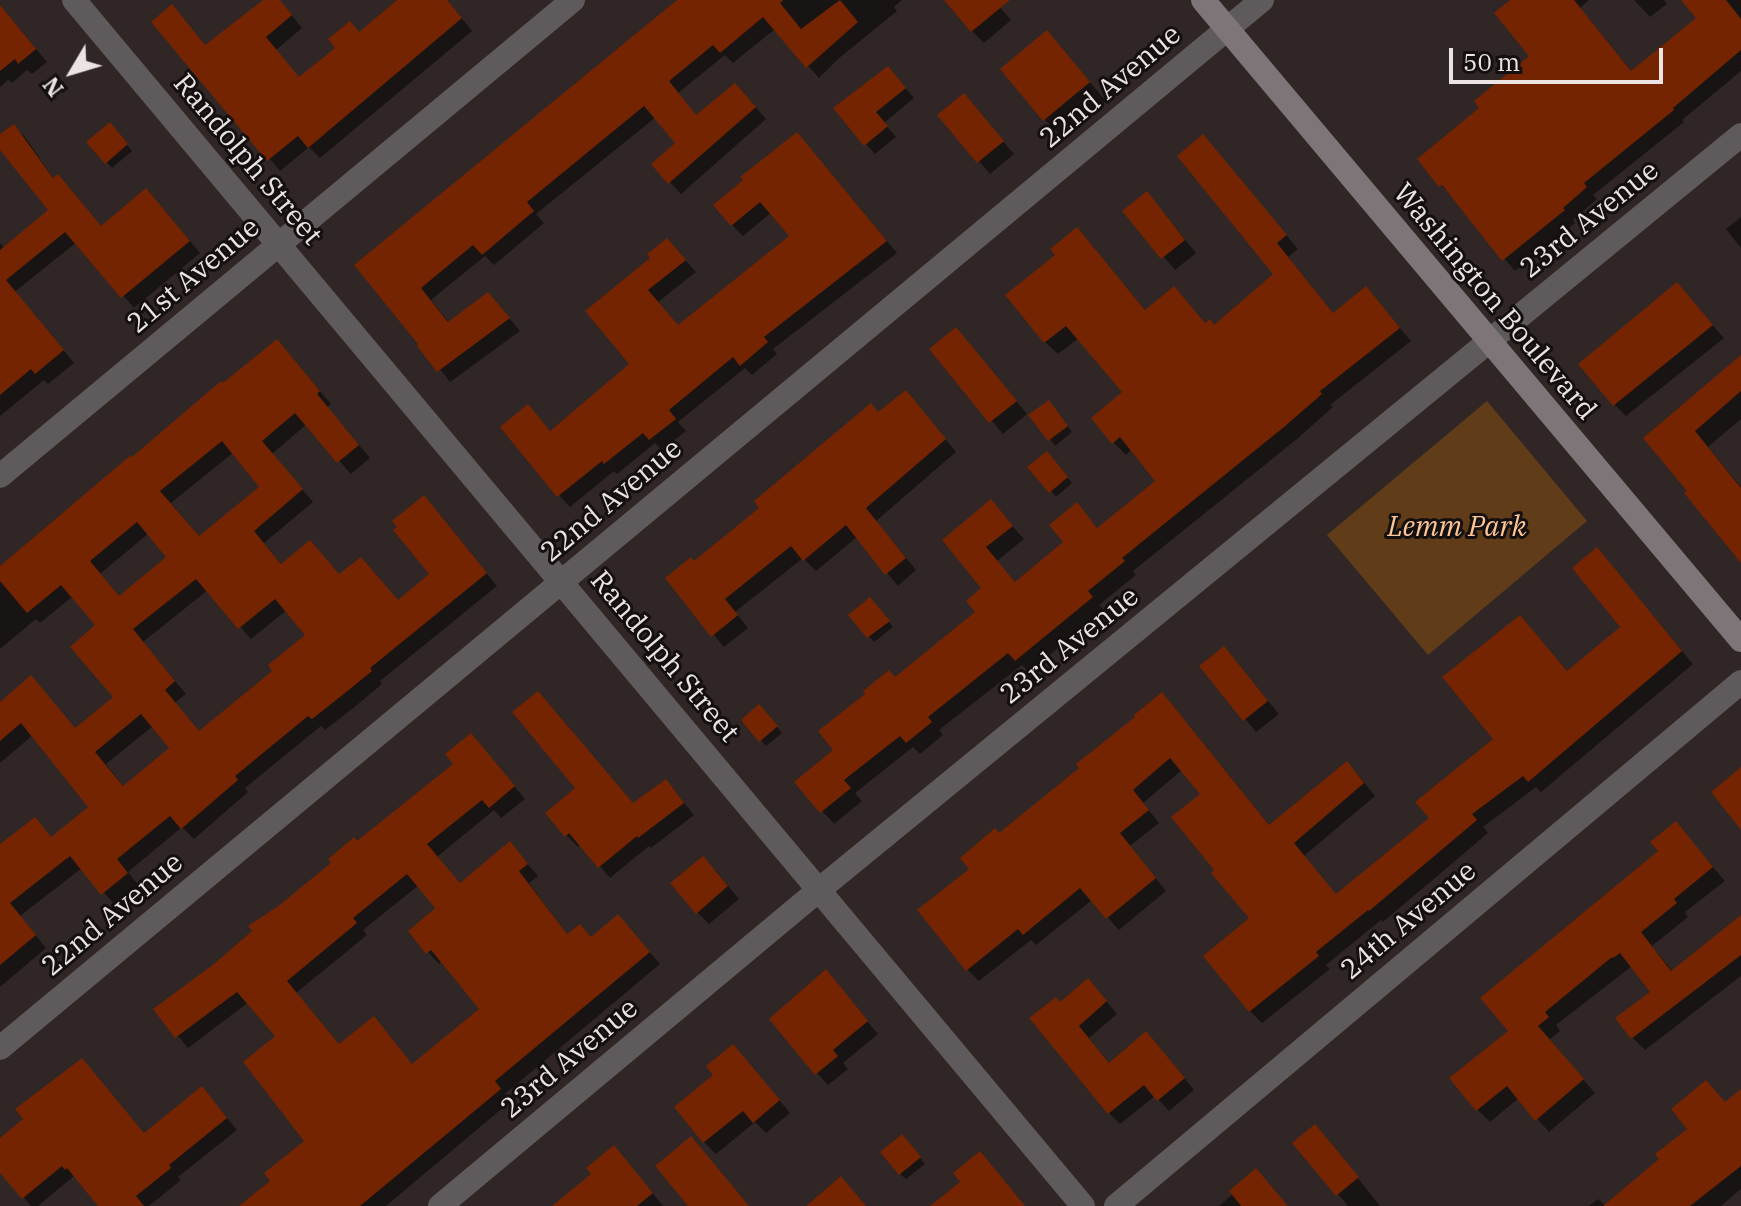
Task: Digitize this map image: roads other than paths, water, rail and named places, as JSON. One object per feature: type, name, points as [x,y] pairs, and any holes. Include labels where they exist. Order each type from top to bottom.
[{"type":"street","name":"Randolph Street","points":[[74,0],[1083,1206]]},
{"type":"street","name":"21st Avenue","points":[[0,476],[573,0]]},
{"type":"street","name":"Washington Boulevard","points":[[1203,0],[1741,640]]},
{"type":"street","name":"22nd Avenue","points":[[0,1048],[1262,0]]},
{"type":"street","name":"23rd Avenue","points":[[440,1206],[820,889],[1741,135]]},
{"type":"street","name":"24th Avenue","points":[[1116,1206],[1741,682]]},
{"type":"park label","name":"Lemm Park","points":[[1457,528]]}]
